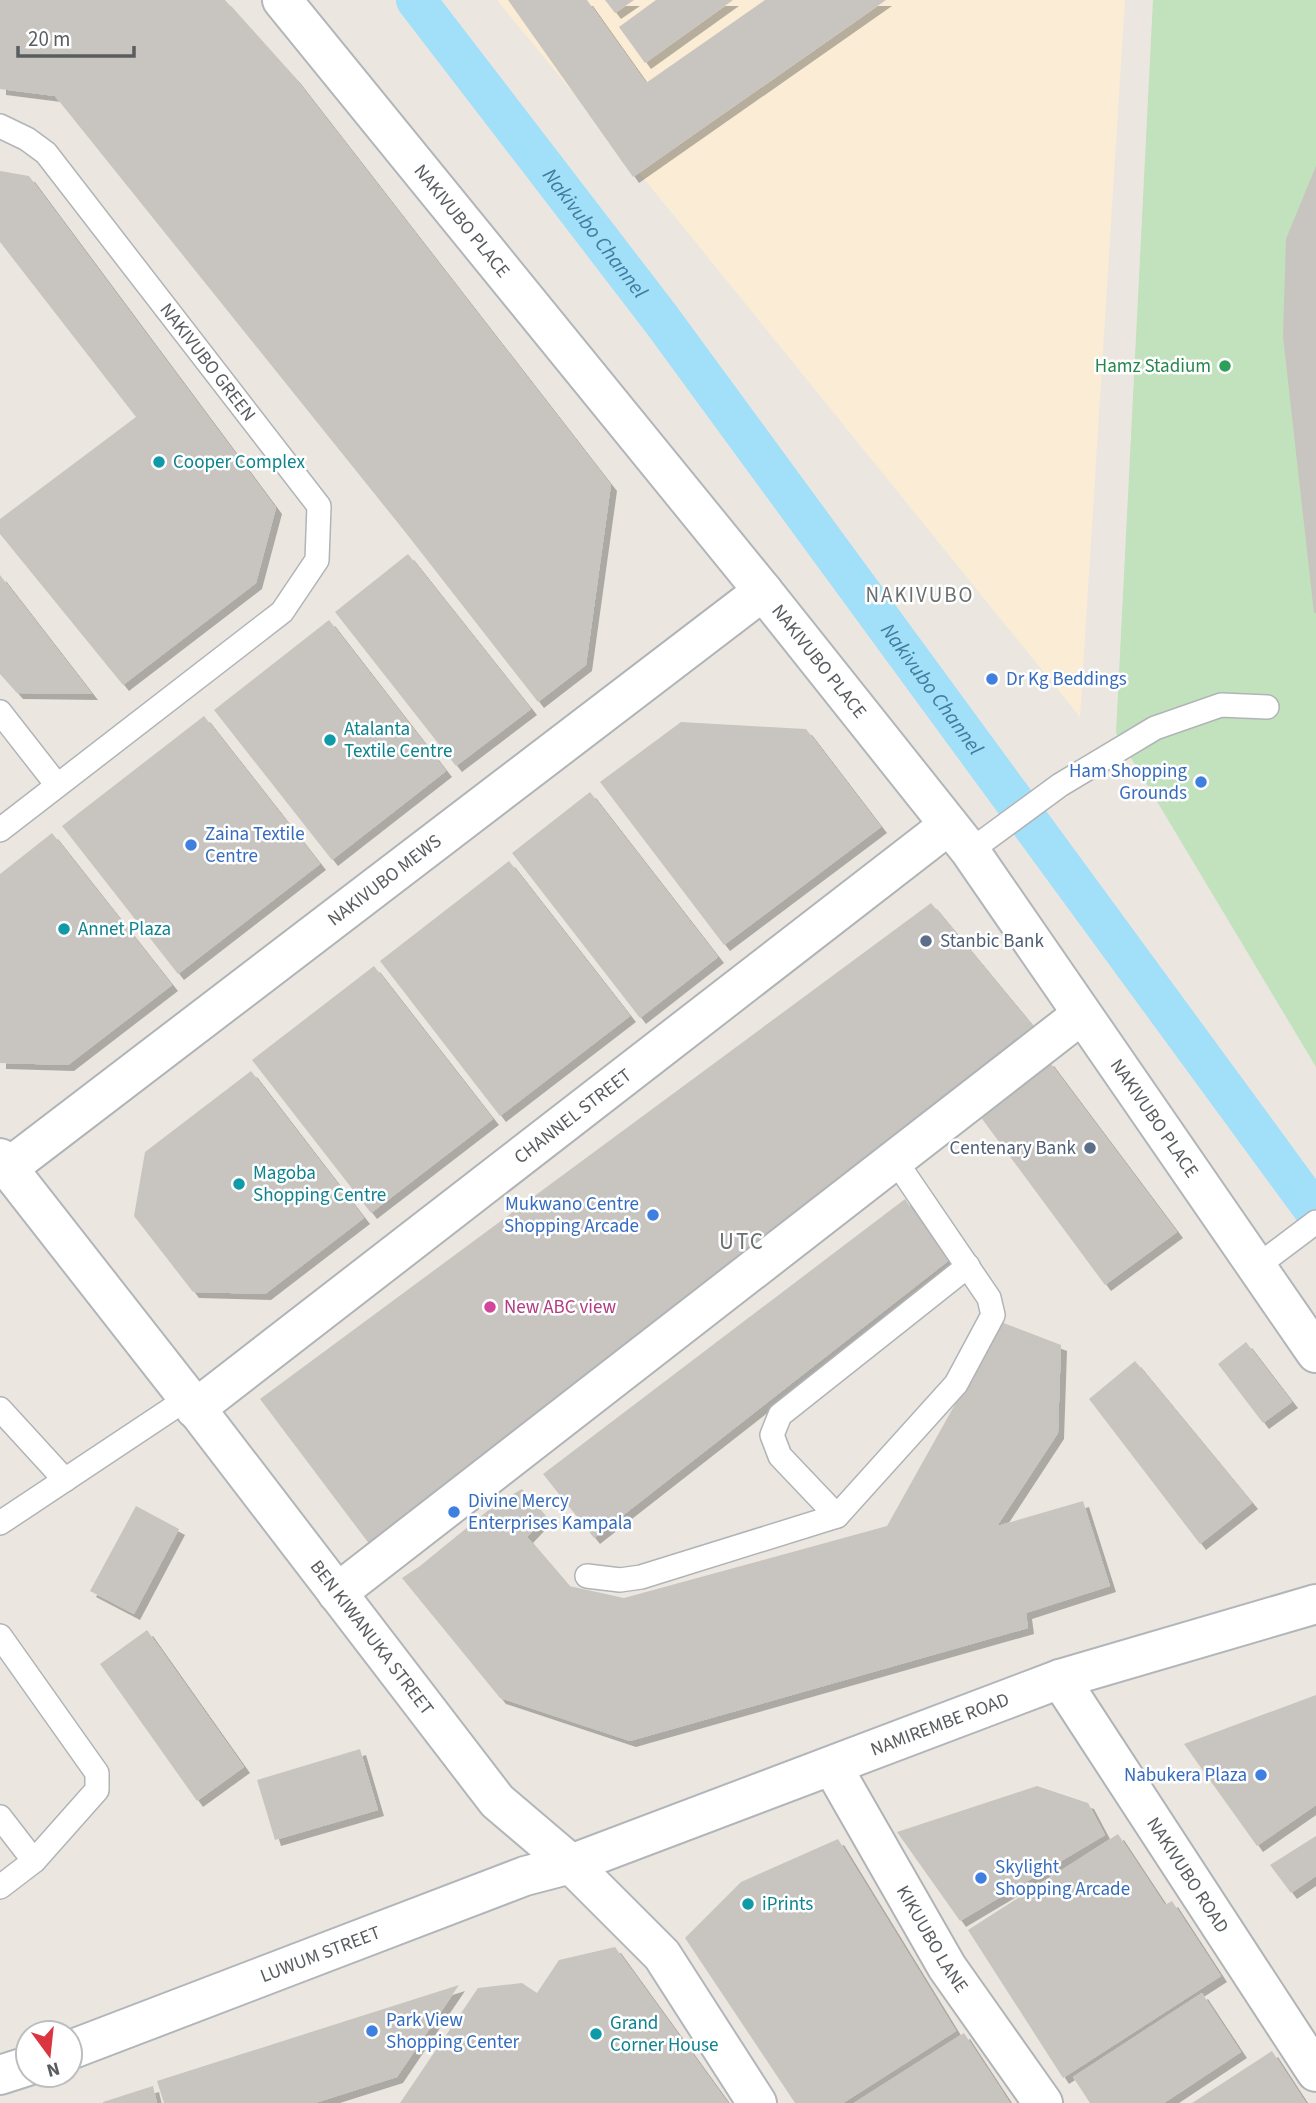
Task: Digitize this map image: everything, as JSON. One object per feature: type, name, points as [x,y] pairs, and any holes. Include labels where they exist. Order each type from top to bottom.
[{"type":"main road","name":"NAKIVUBO PLACE","points":[[282,0],[763,591],[959,838],[1316,1353]]},
{"type":"main road","name":"NAKIVUBO MEWS","points":[[3,1167],[763,591]]},
{"type":"main road","name":"CHANNEL STREET","points":[[192,1403],[959,838]]},
{"type":"main road","points":[[337,1592],[1081,1015]]},
{"type":"main road","name":"BEN KIWANUKA STREET","points":[[3,1167],[192,1403],[497,1801],[571,1864],[662,1955],[757,2103]]},
{"type":"main road","name":"NAMIREMBE ROAD","points":[[571,1864],[1060,1679],[1316,1604]]},
{"type":"main road","name":"NAKIVUBO ROAD","points":[[1060,1679],[1316,2072]]},
{"type":"main road","name":"KIKUUBO LANE","points":[[832,1766],[947,1968],[1043,2103]]},
{"type":"main road","name":"LUWUM STREET","points":[[84,2045],[525,1876],[571,1864]]},
{"type":"lane","name":"NAKIVUBO GREEN","points":[[0,126],[27,139],[46,153],[319,506],[317,560],[282,612],[0,830]]},
{"type":"lane","points":[[959,838],[1008,821],[1060,785],[1155,728],[1221,705],[1266,708]]},
{"type":"lane","points":[[0,712],[57,785]]},
{"type":"lane","points":[[587,1576],[620,1580],[641,1577],[837,1516],[956,1384],[993,1315],[989,1298],[895,1160]]},
{"type":"lane","points":[[1256,1266],[1307,1229]]},
{"type":"lane","points":[[837,1516],[780,1456],[772,1435],[780,1415],[968,1266]]},
{"type":"lane","points":[[0,1523],[192,1403]]},
{"type":"lane","points":[[0,1409],[65,1480]]},
{"type":"lane","points":[[0,1636],[97,1773],[97,1790],[34,1861],[0,1887]]},
{"type":"lane","points":[[0,1817],[34,1861]]},
{"type":"shaded area","points":[[497,0],[1125,0],[1080,717],[676,218]]},
{"type":"green space","name":"Hamz Stadium","points":[[1153,0],[1316,0],[1316,1067],[1116,733]]},
{"type":"building","points":[[0,0],[225,0],[295,78],[611,485],[586,665],[538,702],[406,533],[55,96],[0,89]]},
{"type":"building","points":[[508,0],[587,0],[646,83],[765,0],[886,0],[633,177]]},
{"type":"building","points":[[605,0],[634,0],[615,13]]},
{"type":"building","points":[[656,0],[733,0],[645,63],[619,27]]},
{"type":"building","points":[[1316,166],[1314,613],[1283,336],[1286,239]]},
{"type":"building","name":"Cooper Complex","points":[[0,171],[29,176],[276,508],[256,583],[123,685],[0,534],[0,519],[136,417],[0,242]]},
{"type":"building","points":[[408,554],[531,709],[456,766],[335,612]]},
{"type":"building","points":[[0,575],[92,694],[17,693],[0,674]]},
{"type":"building","name":"Atalanta Textile Centre","points":[[329,620],[446,771],[332,860],[214,710]]},
{"type":"building","name":"Zaina Textile Centre","points":[[204,716],[320,864],[178,974],[62,826]]},
{"type":"building","points":[[681,722],[806,729],[881,827],[724,945],[600,782]]},
{"type":"building","points":[[590,792],[718,957],[640,1018],[512,853]]},
{"type":"building","name":"Annet Plaza","points":[[52,833],[172,985],[68,1065],[0,1063],[0,874]]},
{"type":"building","points":[[509,861],[630,1016],[500,1116],[380,961]]},
{"type":"building","name":"Mukwano Centre Shopping Arcade","points":[[931,903],[1036,1030],[370,1545],[260,1399]]},
{"type":"building","points":[[374,966],[493,1119],[371,1213],[252,1060]]},
{"type":"building","points":[[1048,1060],[1177,1232],[1105,1285],[977,1112]]},
{"type":"building","name":"Magoba Shopping Centre","points":[[251,1071],[364,1218],[265,1294],[193,1292],[134,1216],[145,1152]]},
{"type":"building","points":[[905,1199],[948,1261],[594,1538],[543,1474]]},
{"type":"building","points":[[1001,1322],[1061,1345],[1058,1433],[997,1526],[1083,1501],[1110,1586],[1026,1613],[1028,1628],[630,1741],[500,1698],[402,1578],[496,1504],[522,1489],[546,1517],[527,1537],[569,1586],[624,1598],[887,1526]]},
{"type":"building","points":[[1246,1342],[1292,1402],[1263,1423],[1218,1364]]},
{"type":"building","points":[[1135,1361],[1252,1503],[1200,1544],[1089,1399]]},
{"type":"building","points":[[136,1506],[179,1529],[134,1614],[90,1591]]},
{"type":"building","points":[[147,1630],[244,1767],[197,1801],[100,1664]]},
{"type":"building","name":"Nabukera Plaza","points":[[1316,1695],[1316,1805],[1257,1846],[1184,1744]]},
{"type":"building","points":[[360,1749],[378,1810],[275,1840],[257,1780]]},
{"type":"building","name":"Skylight Shopping Arcade","points":[[1037,1786],[1088,1803],[1105,1835],[960,1921],[897,1832]]},
{"type":"building","points":[[1118,1834],[1165,1905],[1172,1901],[1221,1976],[1063,2078],[968,1930]]},
{"type":"building","points":[[1316,1836],[1316,1876],[1291,1893],[1270,1865]]},
{"type":"building","points":[[838,1839],[956,2031],[843,2103],[795,2103],[685,1938],[741,1882]]},
{"type":"building","name":"Grand Corner House","points":[[615,1947],[728,2103],[400,2103],[478,1988],[522,1983],[537,1993],[559,1960]]},
{"type":"building","name":"Park View Shopping Center","points":[[459,1985],[397,2077],[315,2103],[164,2103],[157,2081]]},
{"type":"building","points":[[1202,1993],[1241,2052],[1164,2103],[1090,2103],[1073,2077]]},
{"type":"building","points":[[964,2033],[1010,2103],[854,2103]]},
{"type":"building","points":[[1272,2051],[1306,2103],[1192,2103]]},
{"type":"building","points":[[153,2086],[157,2103],[103,2103],[103,2102]]},
{"type":"waterway","name":"Nakivubo Channel","points":[[416,0],[661,319],[1316,1213]]},
{"type":"place","name":"Hamz Stadium","points":[[1225,366]]},
{"type":"place","name":"Cooper Complex","points":[[159,462]]},
{"type":"place","name":"Dr Kg Beddings","points":[[992,679]]},
{"type":"place","name":"Atalanta Textile Centre","points":[[330,740]]},
{"type":"place","name":"Ham Shopping Grounds","points":[[1201,782]]},
{"type":"place","name":"Zaina Textile Centre","points":[[191,845]]},
{"type":"place","name":"Annet Plaza","points":[[64,929]]},
{"type":"place","name":"Stanbic Bank","points":[[926,941]]},
{"type":"place","name":"Centenary Bank","points":[[1090,1148]]},
{"type":"place","name":"Magoba Shopping Centre","points":[[239,1184]]},
{"type":"place","name":"Mukwano Centre Shopping Arcade","points":[[653,1215]]},
{"type":"place","name":"New ABC view","points":[[490,1307]]},
{"type":"place","name":"Divine Mercy Enterprises Kampala","points":[[454,1512]]},
{"type":"place","name":"Nabukera Plaza","points":[[1261,1775]]},
{"type":"place","name":"Skylight Shopping Arcade","points":[[981,1878]]},
{"type":"place","name":"iPrints","points":[[748,1904]]},
{"type":"place","name":"Park View Shopping Center","points":[[372,2031]]},
{"type":"place","name":"Grand Corner House","points":[[596,2034]]},
{"type":"district","name":"NAKIVUBO","points":[[920,595]]},
{"type":"district","name":"UTC","points":[[742,1241]]}]
